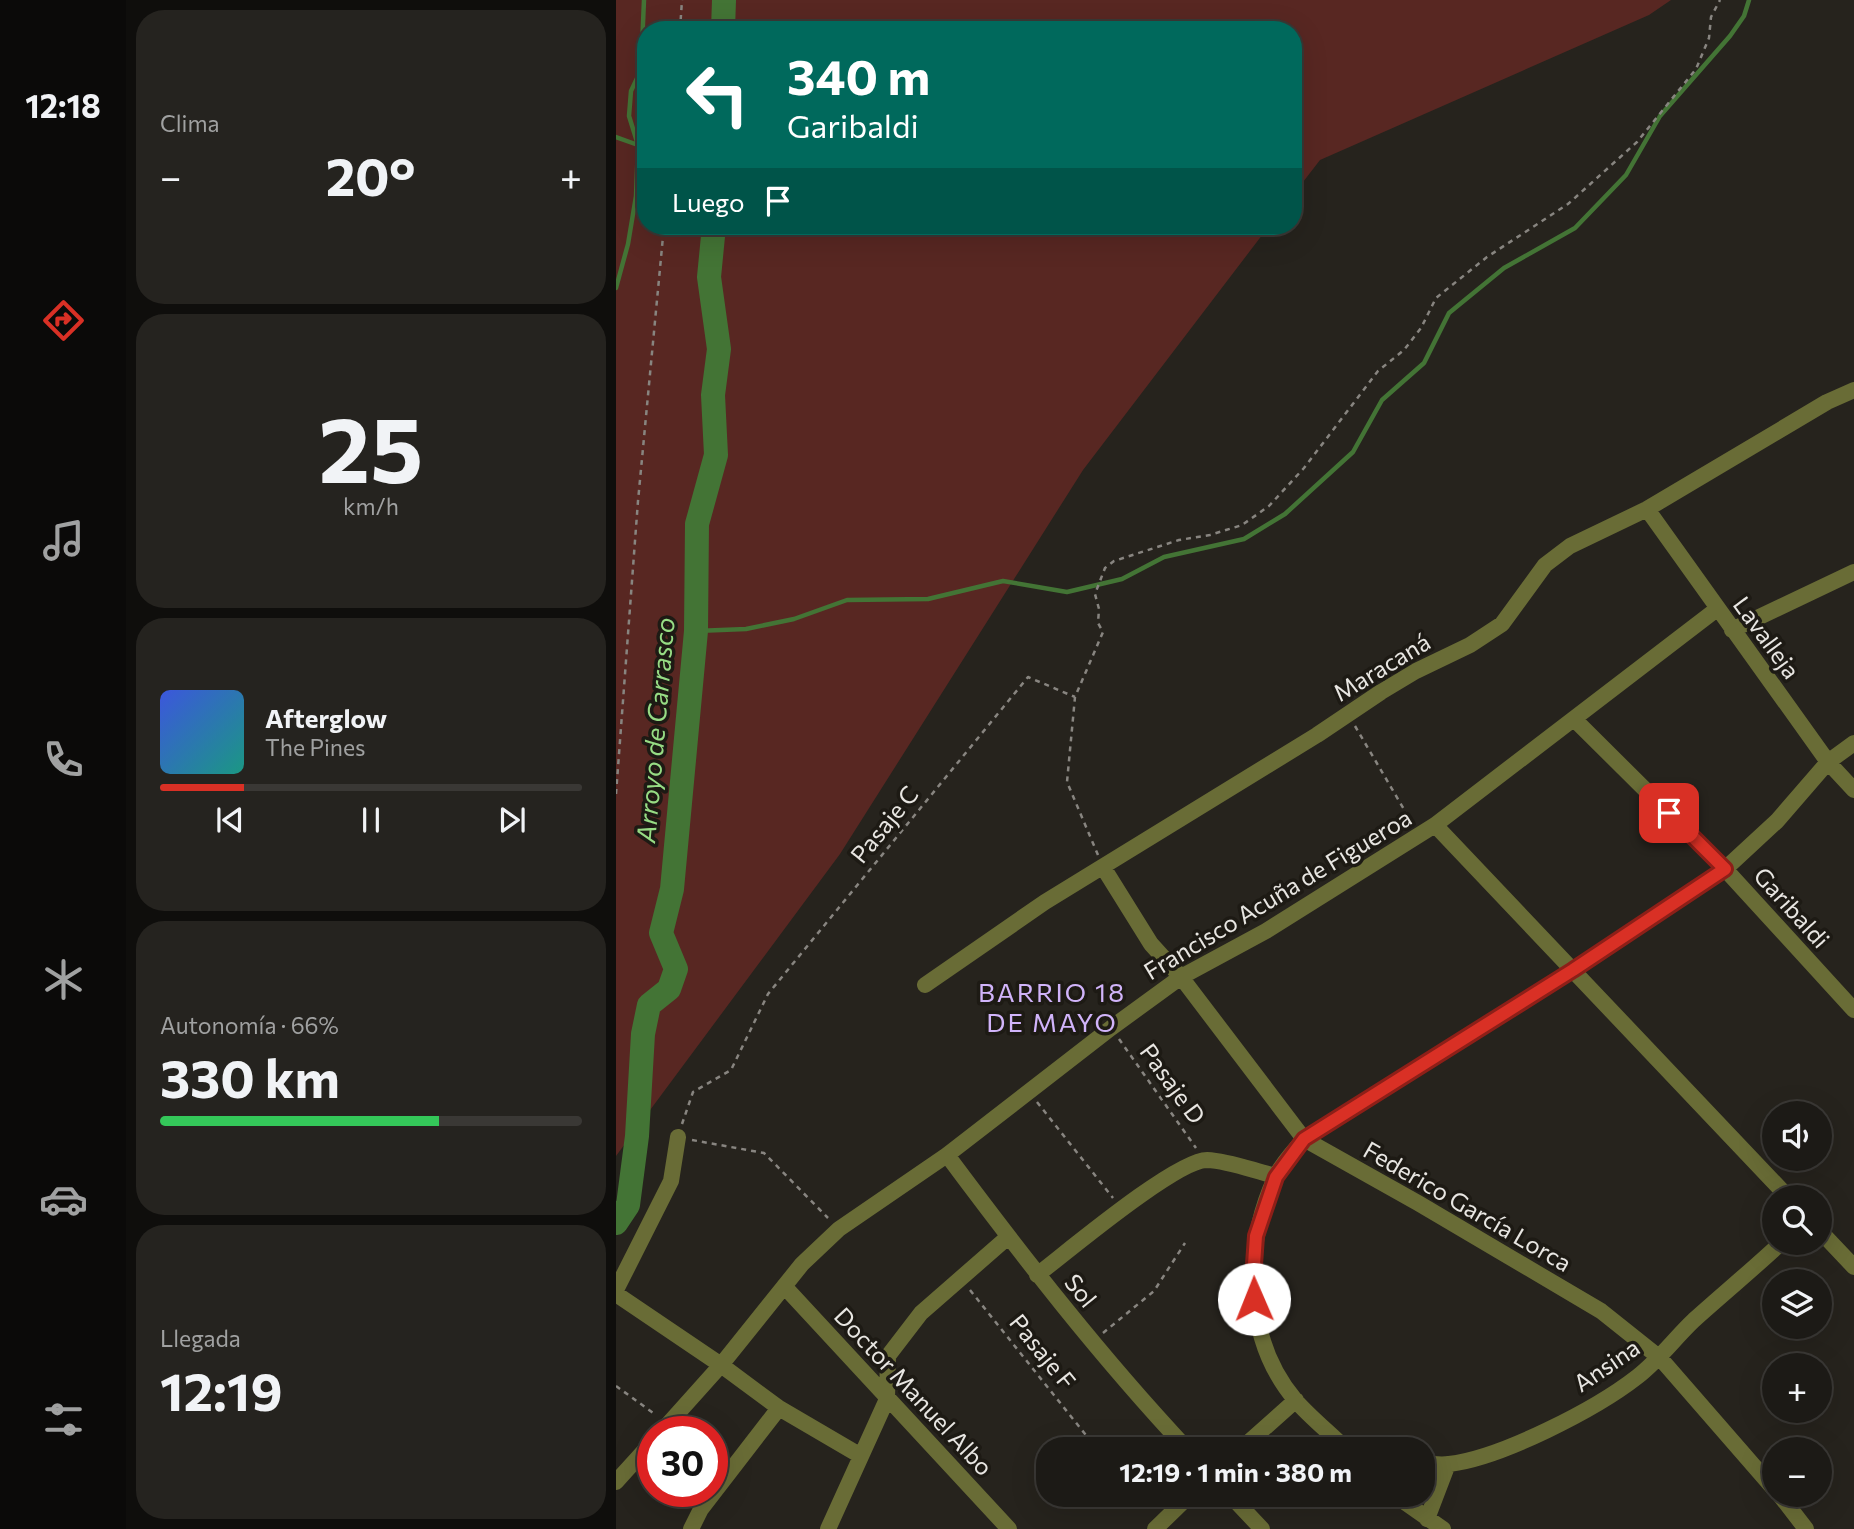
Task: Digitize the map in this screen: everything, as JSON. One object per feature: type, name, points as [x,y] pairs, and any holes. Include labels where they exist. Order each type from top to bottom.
[{"type":"street","name":"Maracaná","points":[[925,985],[1045,902],[1392,685],[1470,645],[1502,624],[1545,565],[1570,546],[1647,509],[1827,402],[1854,390]]},
{"type":"street","name":"Lavalleja","points":[[1647,509],[1828,762],[1854,790]]},
{"type":"street","points":[[1732,630],[1854,572]]},
{"type":"street","name":"Francisco Acuña de Figueroa","points":[[676,1416],[721,1365],[802,1264],[839,1229],[947,1155],[1181,977],[1266,931],[1435,825],[1717,609]]},
{"type":"street","name":"Garibaldi","points":[[1574,719],[1725,869],[1854,1010]]},
{"type":"street","points":[[1334,1437],[1296,1401],[1276,1372],[1256,1318],[1253,1279],[1256,1236],[1276,1177],[1304,1139],[1573,970],[1725,869],[1777,821],[1828,762],[1854,743]]},
{"type":"street","points":[[1435,825],[1777,1185]]},
{"type":"street","name":"Federico García Lorca","points":[[1103,867],[1151,944],[1181,977],[1304,1139],[1419,1203],[1601,1311],[1660,1358],[1762,1475]]},
{"type":"street","points":[[678,1137],[671,1181],[616,1292],[779,1408],[861,1456]]},
{"type":"street","name":"Sol","points":[[947,1155],[1037,1275],[1129,1387],[1175,1437]]},
{"type":"street","points":[[1037,1275],[1122,1209],[1188,1164],[1205,1160],[1226,1163],[1276,1177]]},
{"type":"street","points":[[828,1529],[887,1399],[888,1356],[921,1313],[1008,1237]]},
{"type":"street","points":[[1832,1244],[1854,1267]]},
{"type":"street","name":"Ansina","points":[[1435,1463],[1448,1464],[1483,1457],[1556,1425],[1634,1379],[1660,1358],[1692,1322],[1767,1255]]},
{"type":"street","name":"Doctor Manuel Albo","points":[[784,1286],[1009,1529]]},
{"type":"street","points":[[1255,1437],[1296,1401]]},
{"type":"street","points":[[691,1529],[701,1508],[779,1408]]},
{"type":"street","points":[[616,1482],[637,1459]]},
{"type":"street","points":[[1427,1520],[1448,1464]]},
{"type":"street","points":[[1155,1529],[1178,1507]]},
{"type":"street","points":[[1241,1507],[1262,1529]]},
{"type":"street","points":[[1410,1507],[1443,1529]]},
{"type":"street","points":[[1789,1507],[1805,1529]]},
{"type":"path","points":[[681,21],[682,0]]},
{"type":"path","points":[[1103,867],[1067,782],[1075,697],[1103,632],[1098,623],[1095,594],[1105,568],[1114,561],[1179,540],[1210,535],[1242,525],[1269,506],[1304,468],[1378,371],[1404,350],[1421,328],[1436,298],[1487,257],[1568,204],[1637,142],[1696,69],[1709,38],[1711,17],[1720,0]]},
{"type":"path","points":[[616,794],[638,501],[663,235]]},
{"type":"path","name":"Pasaje C","points":[[678,1137],[693,1092],[731,1070],[768,994],[1028,677],[1075,697]]},
{"type":"path","points":[[1348,714],[1419,835]]},
{"type":"path","name":"Pasaje D","points":[[1111,1028],[1205,1160]]},
{"type":"path","points":[[1029,1091],[1122,1209]]},
{"type":"path","points":[[678,1137],[764,1153],[839,1229]]},
{"type":"path","points":[[1092,1342],[1154,1291],[1185,1244]]},
{"type":"path","name":"Pasaje F","points":[[960,1278],[1087,1437]]},
{"type":"path","points":[[616,1387],[651,1416]]},
{"type":"shaded area","points":[[616,0],[1671,0],[1649,15],[1320,160],[1302,183],[1302,21],[637,21],[637,235],[1262,235],[1083,470],[840,854],[616,1156]]},
{"type":"waterway","points":[[643,21],[644,0]]},
{"type":"waterway","name":"Arroyo de Carrasco","points":[[723,21],[724,0]]},
{"type":"waterway","points":[[696,631],[746,629],[794,619],[847,600],[928,599],[1003,581],[1067,592],[1122,579],[1164,557],[1244,539],[1285,514],[1353,452],[1382,400],[1424,363],[1449,313],[1504,268],[1575,228],[1626,175],[1660,116],[1730,36],[1744,16],[1749,0]]},
{"type":"waterway","points":[[637,78],[631,91],[629,116],[637,142]]},
{"type":"waterway","points":[[616,137],[637,145]]},
{"type":"waterway","points":[[616,288],[628,244],[636,196],[637,170]]},
{"type":"waterway","name":"Arroyo de Carrasco","points":[[616,1223],[628,1205],[637,1136],[643,1034],[649,1005],[669,989],[676,969],[661,933],[672,889],[696,631],[697,524],[716,455],[713,395],[719,349],[709,277],[713,235]]},
{"type":"district","name":"BARRIO 18 DE MAYO","points":[[1052,1008]]},
{"type":"route","points":[[1254,1299],[1256,1236],[1276,1177],[1304,1139],[1346,1110],[1573,970],[1725,869],[1669,813]]}]
